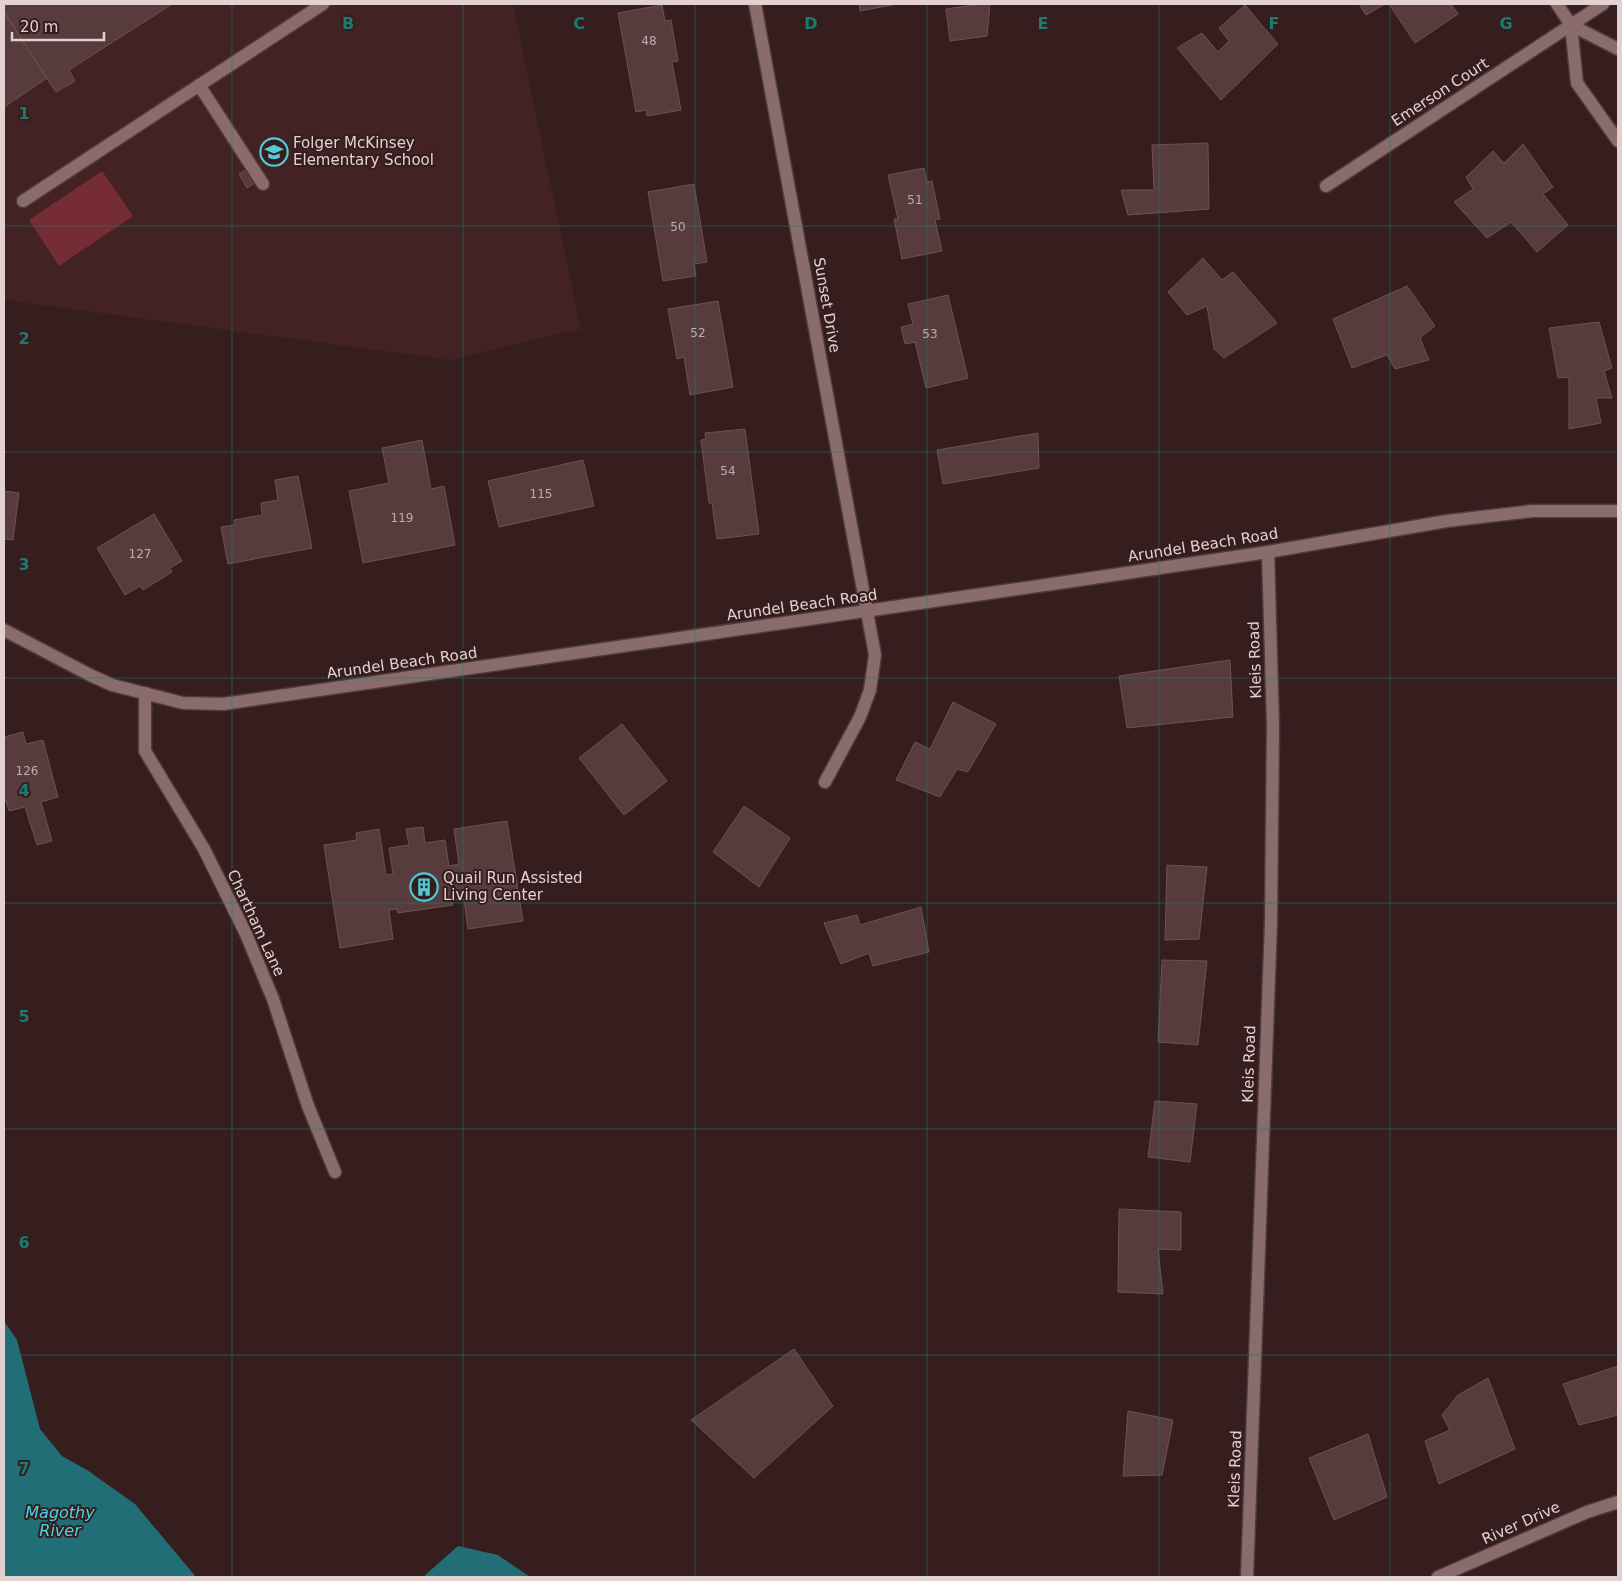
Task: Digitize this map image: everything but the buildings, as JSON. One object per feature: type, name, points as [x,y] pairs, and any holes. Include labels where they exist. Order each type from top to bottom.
[{"type":"street","points":[[23,201],[322,4]]},
{"type":"street","name":"Sunset Drive","points":[[755,4],[875,655],[870,690],[860,717],[825,782]]},
{"type":"street","points":[[1557,4],[1571,25],[1577,83],[1618,141]]},
{"type":"street","name":"Emerson Court","points":[[1326,186],[1603,4]]},
{"type":"street","points":[[1571,25],[1618,49]]},
{"type":"street","points":[[199,86],[264,184]]},
{"type":"street","name":"Arundel Beach Road","points":[[4,630],[112,685],[183,703],[223,704],[867,612],[1268,552],[1447,521],[1532,511],[1618,511]]},
{"type":"street","name":"Kleis Road","points":[[1247,1577],[1271,922],[1273,726],[1268,552]]},
{"type":"street","name":"Chartham Lane","points":[[145,693],[145,751],[204,849],[246,934],[273,999],[308,1106],[335,1172]]},
{"type":"street","name":"River Drive","points":[[1438,1577],[1587,1512],[1618,1502]]},
{"type":"shaded area","name":"Folger McKinsey Elementary School","points":[[4,4],[513,4],[581,329],[450,360],[4,300]]},
{"type":"shaded area","points":[[102,171],[133,216],[59,266],[29,220]]},
{"type":"water","name":"Magothy River","points":[[4,1321],[17,1340],[40,1429],[62,1456],[87,1470],[135,1504],[196,1577],[4,1577]]},
{"type":"water","points":[[458,1546],[498,1555],[530,1577],[423,1577]]},
{"type":"place","name":"Folger McKinsey Elementary School","points":[[274,152]]},
{"type":"place","name":"Quail Run Assisted Living Center","points":[[424,887]]}]
